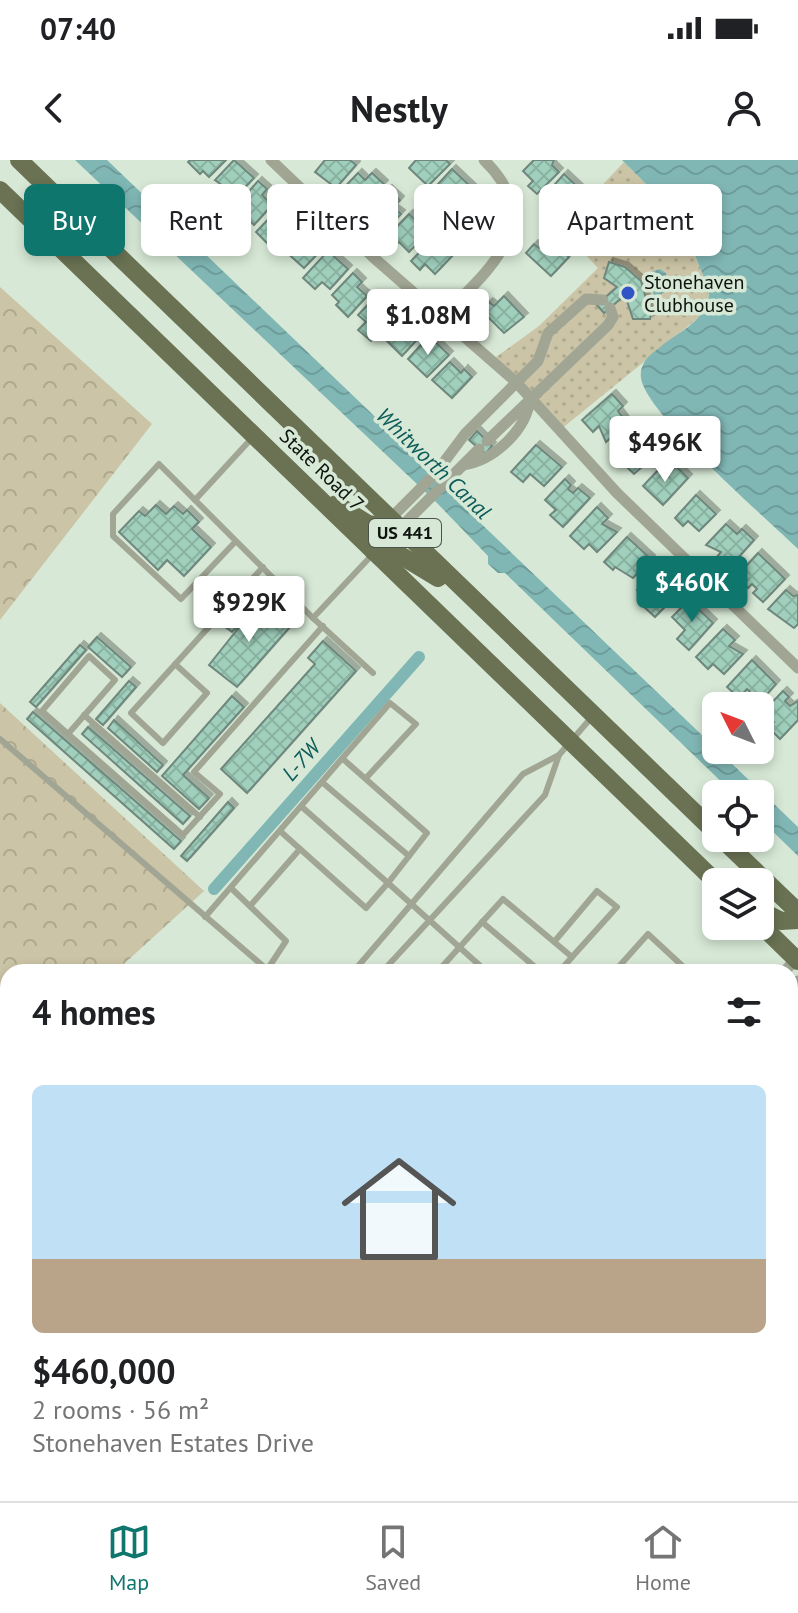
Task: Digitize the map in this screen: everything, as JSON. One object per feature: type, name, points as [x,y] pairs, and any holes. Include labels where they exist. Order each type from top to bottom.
[{"type":"main road","name":"State Road 7","points":[[21,164],[702,819]]},
{"type":"main road","name":"State Road 7","points":[[0,190],[374,552],[565,748],[702,868]]},
{"type":"main road","points":[[304,483],[368,524],[395,524]]},
{"type":"main road","points":[[374,552],[400,555],[418,563],[487,611]]},
{"type":"main road","points":[[736,852],[798,912]]},
{"type":"main road","points":[[687,854],[706,868]]},
{"type":"main road","points":[[774,917],[781,921],[798,920]]},
{"type":"main road","points":[[774,940],[794,962]]},
{"type":"street","points":[[271,160],[373,257],[516,382],[617,493],[798,668]]},
{"type":"street","points":[[443,316],[498,261],[510,235],[508,194],[502,181],[484,160]]},
{"type":"street","points":[[395,524],[440,478],[485,415],[538,361],[548,333],[586,299],[607,304],[613,317],[608,325],[462,465],[440,478]]},
{"type":"street","points":[[538,361],[552,376]]},
{"type":"street","points":[[462,465],[484,460],[508,438],[526,417],[530,397]]},
{"type":"street","points":[[485,415],[508,438]]},
{"type":"lane","points":[[195,500],[255,435]]},
{"type":"lane","points":[[236,541],[181,599],[113,536],[113,514],[159,464],[263,567],[313,618],[373,673]]},
{"type":"lane","points":[[313,618],[374,552]]},
{"type":"lane","points":[[175,664],[207,693],[163,743],[131,713],[175,664],[263,567]]},
{"type":"lane","points":[[68,734],[115,680],[89,656],[42,711],[68,734],[183,835],[220,794],[194,772],[323,626]]},
{"type":"lane","points":[[205,917],[390,703],[416,724],[366,778]]},
{"type":"lane","points":[[84,715],[200,817]]},
{"type":"lane","points":[[360,964],[523,774],[565,748],[594,715]]},
{"type":"lane","points":[[0,739],[260,964]]},
{"type":"lane","points":[[390,964],[545,795],[565,748]]},
{"type":"lane","points":[[280,831],[366,908],[388,883],[427,833],[343,759]]},
{"type":"lane","points":[[323,783],[409,856]]},
{"type":"lane","points":[[302,807],[478,964]]},
{"type":"lane","points":[[250,906],[300,849]]},
{"type":"lane","points":[[231,888],[286,941],[272,964]]},
{"type":"lane","points":[[554,942],[597,891],[617,907],[566,964]]},
{"type":"lane","points":[[444,964],[503,899],[572,957]]},
{"type":"lane","points":[[482,922],[532,964]]},
{"type":"lane","points":[[621,964],[648,934],[680,964]]},
{"type":"green space","points":[[624,162],[646,184],[603,184]]},
{"type":"green space","points":[[587,256],[695,256],[709,290],[708,302],[698,318],[560,430],[492,360],[539,326],[598,268]]},
{"type":"green space","points":[[0,287],[152,424],[0,620]]},
{"type":"green space","points":[[0,703],[204,891],[124,964],[0,964]]},
{"type":"water","points":[[75,160],[107,160],[141,193],[141,223],[125,207],[125,184],[100,184]]},
{"type":"water","points":[[622,160],[798,160],[798,549],[685,440],[663,416],[641,378],[643,364],[652,354],[683,331],[704,309],[709,290],[695,256],[722,256],[722,184],[646,184]]},
{"type":"water","points":[[176,256],[207,256],[391,432],[425,470],[702,735],[702,763],[505,573],[498,573],[488,564],[488,556],[437,503]]},
{"type":"water","points":[[660,269],[666,273],[670,291],[654,296],[648,273]]},
{"type":"water","points":[[703,764],[732,764],[749,780],[719,780]]},
{"type":"water","points":[[774,804],[798,827],[798,856],[774,833]]},
{"type":"building","points":[[226,160],[209,177],[203,171],[200,174],[188,162]]},
{"type":"building","points":[[234,160],[254,178],[248,184],[220,184],[215,180]]},
{"type":"building","points":[[325,160],[350,160],[356,165],[339,184],[331,184],[315,172]]},
{"type":"building","points":[[416,160],[446,160],[450,164],[430,184],[426,184],[409,168]]},
{"type":"building","points":[[534,160],[554,160],[552,165],[559,172],[547,184],[539,184],[537,194],[528,186],[533,181],[523,171]]},
{"type":"building","points":[[452,169],[468,184],[438,184]]},
{"type":"building","points":[[358,173],[365,180],[372,173],[384,184],[348,184]]},
{"type":"building","points":[[564,174],[575,184],[555,184]]},
{"type":"building","points":[[258,181],[267,189],[262,195],[267,200],[267,211],[254,225],[251,222],[251,189]]},
{"type":"building","points":[[409,214],[414,219],[414,247],[409,252],[398,243],[398,225]]},
{"type":"building","points":[[267,221],[267,243],[256,232]]},
{"type":"building","points":[[534,244],[539,248],[539,256],[569,257],[551,276],[526,253]]},
{"type":"building","points":[[291,256],[315,256],[304,268]]},
{"type":"building","points":[[323,256],[334,256],[348,269],[330,289],[322,282],[315,289],[303,278]]},
{"type":"building","points":[[416,256],[452,256],[435,274],[425,264],[420,270],[411,261]]},
{"type":"building","name":"Stonehaven Clubhouse","points":[[609,262],[625,267],[641,281],[648,306],[652,308],[650,319],[633,319],[625,295],[604,313],[597,305],[617,287],[604,278]]},
{"type":"building","points":[[353,273],[362,282],[357,287],[367,296],[348,317],[336,305],[339,302],[332,295]]},
{"type":"building","points":[[377,295],[397,314],[371,341],[358,330],[366,322],[358,315]]},
{"type":"building","points":[[504,296],[524,317],[504,333],[481,310],[489,302],[494,306]]},
{"type":"building","points":[[402,316],[424,332],[402,356],[383,337]]},
{"type":"building","points":[[429,336],[449,355],[427,377],[408,359]]},
{"type":"building","points":[[450,362],[461,373],[464,369],[472,377],[452,398],[432,380]]},
{"type":"building","points":[[612,394],[623,406],[618,411],[627,423],[606,442],[599,426],[593,432],[582,420]]},
{"type":"building","points":[[477,431],[492,446],[485,454],[469,440]]},
{"type":"building","points":[[634,432],[658,453],[634,474],[611,452]]},
{"type":"building","points":[[536,445],[562,467],[544,486],[530,474],[523,482],[511,472]]},
{"type":"building","points":[[662,466],[669,473],[676,466],[688,478],[663,505],[643,486]]},
{"type":"building","points":[[565,479],[573,493],[578,488],[590,498],[563,527],[550,515],[556,510],[545,500]]},
{"type":"building","points":[[696,495],[716,514],[699,531],[688,521],[683,526],[675,518]]},
{"type":"building","points":[[156,505],[166,514],[174,506],[183,514],[187,510],[199,522],[192,529],[211,547],[184,576],[167,560],[158,570],[119,532],[139,511],[145,516]]},
{"type":"building","points":[[597,507],[608,518],[602,524],[617,532],[597,552],[589,544],[584,549],[570,536]]},
{"type":"building","points":[[726,524],[737,534],[742,529],[754,540],[728,569],[716,558],[721,552],[706,545]]},
{"type":"building","points":[[627,537],[651,559],[633,578],[615,567],[613,570],[604,562]]},
{"type":"building","points":[[758,553],[785,579],[763,602],[753,593],[757,589],[752,584],[748,588],[736,577]]},
{"type":"building","points":[[656,570],[665,584],[671,578],[682,589],[655,617],[643,606],[648,601],[637,590]]},
{"type":"building","points":[[786,590],[793,596],[798,595],[798,624],[794,628],[768,609]]},
{"type":"building","points":[[689,600],[713,623],[689,650],[677,639],[685,630],[672,617]]},
{"type":"building","points":[[268,602],[278,610],[274,614],[289,628],[237,687],[209,665],[256,606],[260,610]]},
{"type":"building","points":[[232,616],[240,623],[232,632],[224,626]]},
{"type":"building","points":[[723,629],[735,640],[729,646],[743,654],[724,674],[713,664],[708,669],[696,657]]},
{"type":"building","points":[[97,637],[131,667],[122,677],[88,647]]},
{"type":"building","points":[[323,641],[356,671],[247,793],[221,769],[315,664],[308,658]]},
{"type":"building","points":[[80,645],[86,650],[36,707],[30,702]]},
{"type":"building","points":[[752,660],[776,684],[769,692],[750,692],[747,689],[732,692],[727,687]]},
{"type":"building","points":[[129,681],[136,687],[103,725],[96,719]]},
{"type":"building","points":[[783,691],[789,697],[785,701],[790,706],[798,701],[798,720],[780,739],[774,733],[774,700]]},
{"type":"building","points":[[232,696],[244,707],[183,775],[209,798],[199,809],[162,776]]},
{"type":"building","points":[[33,712],[181,841],[174,849],[27,719]]},
{"type":"building","points":[[114,720],[163,765],[157,772],[108,728]]},
{"type":"building","points":[[88,727],[190,816],[183,824],[82,734]]},
{"type":"building","points":[[228,802],[234,808],[187,861],[181,856]]},
{"type":"waterway","name":"L-7W","points":[[214,889],[419,657]]},
{"type":"place","name":"Stonehaven Clubhouse","points":[[628,293]]},
{"type":"water label","name":"Whitworth Canal","points":[[434,463]]}]
